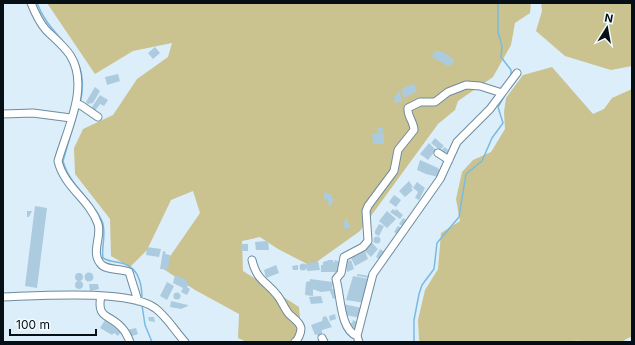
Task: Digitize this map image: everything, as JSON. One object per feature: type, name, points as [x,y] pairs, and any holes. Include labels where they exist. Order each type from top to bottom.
[{"type":"street","points":[[31,3],[39,20],[70,55],[74,64],[79,87],[76,103],[58,161],[60,171],[94,216],[98,225],[99,233],[96,256],[99,262],[102,266],[129,272],[142,302]]},
{"type":"street","points":[[502,93],[480,86],[466,85],[448,92],[435,102],[420,102],[408,108],[408,115],[414,124],[413,133],[398,150],[394,171],[368,206],[366,211],[368,241],[362,247],[344,257],[341,273],[336,280],[345,324],[350,333],[358,339],[373,274],[440,179],[457,142],[490,109],[502,93],[517,73]]},
{"type":"street","points":[[76,103],[98,117]]},
{"type":"street","points":[[3,114],[33,113],[71,118]]},
{"type":"street","points":[[438,153],[449,160]]},
{"type":"street","points":[[252,260],[263,283],[275,293],[285,309],[299,324],[301,330],[298,340],[295,342]]},
{"type":"street","points":[[102,296],[99,305],[101,312],[123,328],[130,342]]},
{"type":"street","points":[[3,297],[102,296],[142,302],[168,320],[185,342]]},
{"type":"shaded area","points":[[47,3],[531,3],[530,13],[515,23],[511,45],[493,77],[458,101],[455,110],[438,124],[360,231],[311,266],[278,249],[260,237],[242,241],[243,271],[299,307],[301,330],[294,342],[247,342],[238,338],[239,314],[195,290],[162,268],[200,213],[193,191],[171,200],[147,250],[130,267],[111,256],[110,219],[75,174],[74,148],[83,129],[113,115],[137,79],[168,57],[172,43],[133,51],[95,74]]},
{"type":"shaded area","points":[[541,3],[632,3],[632,66],[611,70],[565,56],[536,31],[542,11]]},
{"type":"shaded area","points":[[552,67],[593,114],[604,109],[612,98],[632,89],[632,337],[615,343],[580,341],[421,342],[419,340],[418,320],[425,290],[438,269],[441,233],[460,221],[456,199],[462,172],[473,160],[491,152],[505,129],[504,112],[506,98],[523,75]]},
{"type":"building","points":[[155,47],[160,53],[153,59],[148,53]]},
{"type":"building","points":[[435,51],[441,51],[452,58],[454,60],[451,66],[449,64],[448,66],[432,57]]},
{"type":"building","points":[[118,74],[120,81],[107,85],[105,77]]},
{"type":"building","points":[[414,84],[417,91],[404,98],[401,89]]},
{"type":"building","points":[[95,87],[100,91],[93,103],[88,104],[86,102]]},
{"type":"building","points":[[397,92],[400,92],[402,102],[395,103],[394,96],[397,95]]},
{"type":"building","points":[[100,95],[108,100],[104,106],[100,104],[94,112],[90,110]]},
{"type":"building","points":[[380,127],[383,130],[380,133],[377,130]]},
{"type":"building","points":[[384,133],[383,144],[373,144],[372,134]]},
{"type":"building","points":[[435,138],[444,146],[440,150],[431,143]]},
{"type":"building","points":[[429,143],[436,150],[428,160],[420,154]]},
{"type":"building","points":[[445,147],[449,151],[445,156],[440,151]]},
{"type":"building","points":[[420,160],[438,168],[440,171],[438,177],[417,170]]},
{"type":"building","points":[[409,181],[413,187],[411,188],[413,190],[405,197],[399,191]]},
{"type":"building","points":[[417,182],[425,188],[419,200],[415,198],[418,192],[413,188]]},
{"type":"building","points":[[325,192],[332,195],[331,198],[334,199],[330,206],[328,205],[329,201],[323,198]]},
{"type":"building","points":[[394,195],[401,200],[396,207],[389,202]]},
{"type":"building","points":[[35,206],[47,208],[37,288],[25,286]]},
{"type":"building","points":[[393,209],[395,211],[396,209],[403,215],[400,219],[390,212]]},
{"type":"building","points":[[27,211],[32,211],[29,217],[27,217]]},
{"type":"building","points":[[387,211],[396,219],[387,228],[379,221]]},
{"type":"building","points":[[403,218],[408,221],[404,227],[399,224]]},
{"type":"building","points":[[345,219],[348,219],[348,223],[350,223],[350,228],[348,229],[343,228]]},
{"type":"building","points":[[379,224],[384,226],[379,236],[375,234],[375,231]]},
{"type":"building","points":[[398,226],[402,228],[397,234],[394,232]]},
{"type":"building","points":[[377,236],[380,237],[380,243],[377,244],[374,243],[373,240],[374,237]]},
{"type":"building","points":[[268,241],[269,250],[256,250],[255,242]]},
{"type":"building","points":[[372,243],[378,249],[371,257],[365,251]]},
{"type":"building","points":[[241,244],[248,244],[248,251],[241,251]]},
{"type":"building","points":[[147,247],[161,249],[159,257],[146,255]]},
{"type":"building","points":[[380,249],[385,252],[381,260],[376,257]]},
{"type":"building","points":[[163,251],[166,252],[165,254],[170,255],[168,270],[160,269]]},
{"type":"building","points":[[365,251],[368,259],[355,266],[351,258]]},
{"type":"building","points":[[333,260],[334,263],[335,260],[340,262],[340,270],[336,275],[336,272],[321,272],[321,265],[323,265],[323,262]]},
{"type":"building","points":[[351,260],[354,269],[347,272],[345,262]]},
{"type":"building","points":[[318,261],[320,270],[307,271],[306,264]]},
{"type":"building","points":[[303,264],[306,267],[303,270],[300,267]]},
{"type":"building","points":[[276,265],[279,273],[266,278],[264,270]]},
{"type":"building","points":[[298,265],[298,270],[293,270],[292,266]]},
{"type":"building","points":[[77,273],[81,273],[83,277],[81,281],[77,281],[75,279],[75,275]]},
{"type":"building","points":[[87,273],[91,273],[93,277],[91,281],[87,281],[85,279],[85,275]]},
{"type":"building","points":[[357,274],[370,276],[370,278],[357,276]]},
{"type":"building","points":[[175,275],[187,280],[186,282],[189,284],[187,287],[190,289],[187,295],[181,292],[183,288],[173,283]]},
{"type":"building","points":[[353,276],[369,279],[365,303],[346,300]]},
{"type":"building","points":[[310,279],[333,282],[332,289],[335,288],[338,297],[333,299],[330,291],[321,292],[313,289],[313,296],[305,295],[306,282],[310,281]]},
{"type":"building","points":[[77,281],[81,281],[83,285],[81,289],[77,289],[75,287],[75,283]]},
{"type":"building","points":[[167,282],[174,286],[167,300],[160,296]]},
{"type":"building","points":[[89,284],[98,284],[99,289],[90,291]]},
{"type":"building","points":[[177,292],[181,296],[177,300],[173,296]]},
{"type":"building","points":[[321,296],[323,303],[311,304],[309,297]]},
{"type":"building","points":[[171,301],[188,306],[181,309],[170,307]]},
{"type":"building","points":[[343,304],[362,308],[361,318],[345,315]]},
{"type":"building","points":[[335,314],[336,319],[330,321],[329,316]]},
{"type":"building","points":[[326,316],[332,327],[322,330],[322,335],[318,337],[317,334],[315,335],[311,325],[322,321],[323,317]]},
{"type":"building","points":[[148,317],[154,317],[155,322],[149,321]]},
{"type":"building","points":[[105,320],[122,330],[118,336],[114,333],[112,335],[100,328]]},
{"type":"building","points":[[353,320],[359,323],[356,332],[350,330],[349,323],[352,323]]},
{"type":"building","points":[[136,328],[138,334],[129,337],[127,330]]},
{"type":"waterway","points":[[37,3],[51,28],[69,48],[76,59],[81,71],[82,85],[80,103]]},
{"type":"waterway","points":[[498,3],[498,32],[502,46],[501,57],[511,70],[511,75]]},
{"type":"waterway","points":[[414,342],[414,320],[419,294],[422,285],[434,269],[437,243],[459,217],[466,174],[482,161],[492,138],[503,123],[498,107],[505,95]]},
{"type":"waterway","points":[[79,106],[63,161],[66,170],[75,185],[93,206],[102,221],[104,230],[103,258],[127,265],[135,271],[141,285],[142,299]]},
{"type":"waterway","points":[[142,305],[145,325],[152,342]]}]
